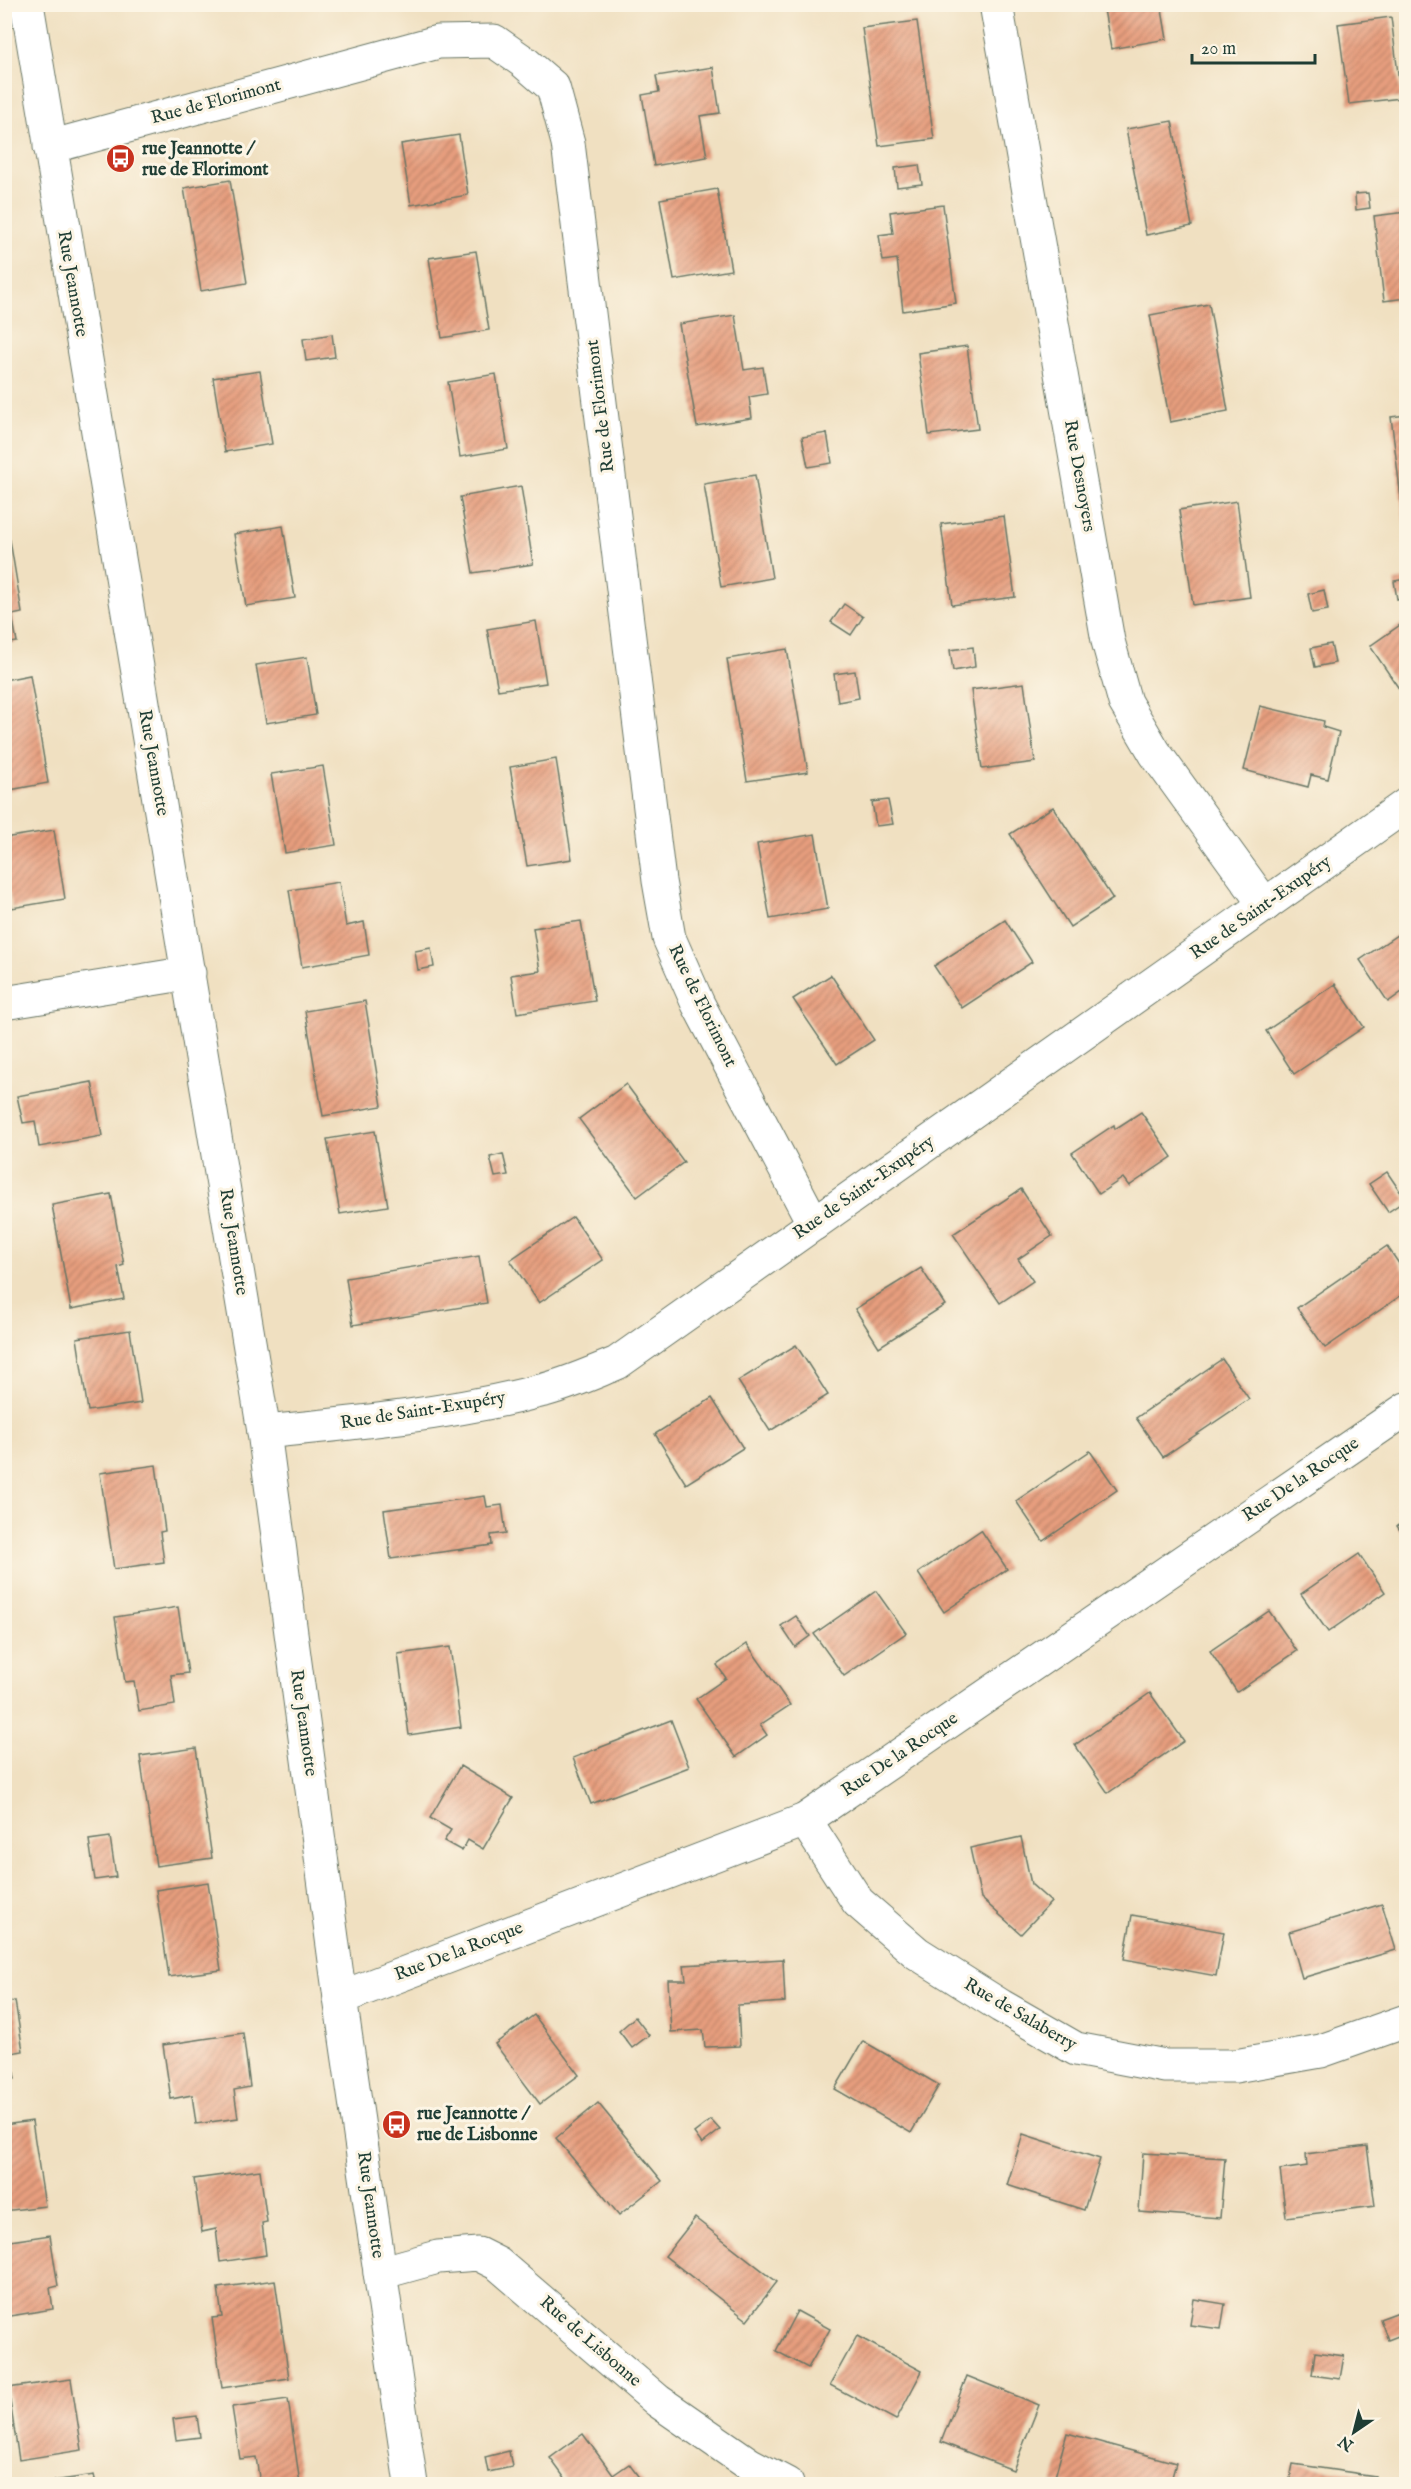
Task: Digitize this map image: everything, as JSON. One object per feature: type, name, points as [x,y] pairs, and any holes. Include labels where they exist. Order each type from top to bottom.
[{"type":"street","name":"Rue Jeannotte","points":[[27,4],[264,1432],[340,1998],[411,2484]]},
{"type":"street","name":"Rue Desnoyers","points":[[996,4],[1108,640],[1125,702],[1155,753],[1265,905]]},
{"type":"street","name":"Rue de Florimont","points":[[50,147],[438,42],[494,40],[553,87],[568,142],[659,881],[669,938],[698,1004],[814,1224]]},
{"type":"street","name":"Rue de Saint-Exupéry","points":[[264,1432],[472,1406],[543,1391],[617,1363],[1407,805]]},
{"type":"street","points":[[4,1003],[189,973]]},
{"type":"street","name":"Rue De la Rocque","points":[[340,1998],[805,1820],[1407,1409]]},
{"type":"street","name":"Rue de Salaberry","points":[[805,1820],[858,1902],[917,1953],[1000,2006],[1076,2049],[1165,2066],[1235,2066],[1321,2051],[1407,2021]]},
{"type":"street","name":"Rue de Lisbonne","points":[[380,2274],[438,2257],[478,2254],[498,2264],[658,2401],[749,2464],[787,2484]]},
{"type":"building","points":[[1103,4],[1161,4],[1167,39],[1111,49]]},
{"type":"building","points":[[1391,17],[1401,98],[1349,104],[1338,24]]},
{"type":"building","points":[[917,21],[934,139],[879,146],[862,28]]},
{"type":"building","points":[[713,67],[720,113],[700,116],[707,157],[654,166],[642,95],[659,92],[656,76]]},
{"type":"building","points":[[1172,121],[1192,226],[1146,235],[1126,129]]},
{"type":"building","points":[[459,135],[468,195],[411,205],[401,144]]},
{"type":"building","points":[[919,165],[922,184],[897,187],[895,168]]},
{"type":"building","points":[[230,180],[247,283],[201,291],[184,188]]},
{"type":"building","points":[[717,189],[731,270],[674,280],[660,199]]},
{"type":"building","points":[[1368,193],[1370,208],[1356,210],[1355,194]]},
{"type":"building","points":[[943,205],[956,303],[903,311],[897,259],[883,261],[879,235],[893,233],[890,212]]},
{"type":"building","points":[[1406,212],[1406,298],[1384,301],[1374,216]]},
{"type":"building","points":[[476,251],[489,330],[442,338],[429,258]]},
{"type":"building","points":[[1209,304],[1228,411],[1170,422],[1150,315]]},
{"type":"building","points":[[735,315],[744,370],[763,367],[767,394],[749,397],[752,418],[697,427],[679,324]]},
{"type":"building","points":[[332,334],[335,357],[306,361],[303,339]]},
{"type":"building","points":[[967,346],[978,429],[929,435],[918,353]]},
{"type":"building","points":[[260,371],[272,444],[225,452],[213,378]]},
{"type":"building","points":[[496,374],[508,449],[460,457],[448,382]]},
{"type":"building","points":[[1406,415],[1406,521],[1404,522],[1391,417]]},
{"type":"building","points":[[827,433],[832,463],[808,467],[802,437]]},
{"type":"building","points":[[755,475],[772,578],[721,587],[704,484]]},
{"type":"building","points":[[521,486],[533,564],[473,573],[460,497]]},
{"type":"building","points":[[1237,501],[1250,597],[1193,605],[1179,510]]},
{"type":"building","points":[[1004,516],[1015,597],[952,605],[941,524]]},
{"type":"building","points":[[283,526],[295,598],[246,606],[234,534]]},
{"type":"building","points":[[10,540],[22,613],[12,615],[17,642],[4,644],[4,541]]},
{"type":"building","points":[[1406,579],[1406,597],[1397,599],[1394,581]]},
{"type":"building","points":[[1324,590],[1328,610],[1312,613],[1308,594]]},
{"type":"building","points":[[844,604],[863,617],[851,635],[831,622]]},
{"type":"building","points":[[536,621],[546,683],[498,690],[487,629]]},
{"type":"building","points":[[1406,621],[1406,699],[1370,646]]},
{"type":"building","points":[[1331,644],[1335,663],[1315,667],[1311,648]]},
{"type":"building","points":[[973,647],[975,667],[953,671],[950,650]]},
{"type":"building","points":[[787,649],[808,772],[747,781],[727,659]]},
{"type":"building","points":[[307,657],[316,715],[266,723],[256,665]]},
{"type":"building","points":[[855,671],[859,698],[838,702],[834,674]]},
{"type":"building","points":[[30,675],[48,783],[4,791],[4,680]]},
{"type":"building","points":[[1024,683],[1035,762],[982,769],[971,690]]},
{"type":"building","points":[[1260,706],[1324,721],[1323,727],[1339,732],[1328,779],[1311,775],[1308,787],[1244,770]]},
{"type":"building","points":[[556,759],[572,859],[527,866],[510,767]]},
{"type":"building","points":[[323,766],[336,845],[285,853],[271,774]]},
{"type":"building","points":[[888,800],[893,824],[876,826],[872,802]]},
{"type":"building","points":[[1053,807],[1113,899],[1070,927],[1010,834]]},
{"type":"building","points":[[54,830],[65,899],[12,908],[4,862],[4,838]]},
{"type":"building","points":[[815,834],[828,909],[770,919],[757,844]]},
{"type":"building","points":[[339,882],[346,926],[364,922],[369,955],[302,967],[289,890]]},
{"type":"building","points":[[1005,920],[1032,962],[962,1008],[934,966]]},
{"type":"building","points":[[581,921],[595,1001],[517,1013],[511,975],[540,971],[533,928]]},
{"type":"building","points":[[1406,929],[1406,989],[1388,1002],[1360,960]]},
{"type":"building","points":[[431,948],[434,967],[418,970],[415,951]]},
{"type":"building","points":[[831,975],[874,1040],[837,1064],[793,999]]},
{"type":"building","points":[[1335,984],[1364,1027],[1294,1074],[1266,1031]]},
{"type":"building","points":[[365,1001],[382,1106],[323,1116],[305,1011]]},
{"type":"building","points":[[92,1082],[102,1136],[39,1147],[35,1121],[23,1123],[17,1096]]},
{"type":"building","points":[[626,1084],[684,1162],[637,1197],[579,1119]]},
{"type":"building","points":[[1141,1112],[1172,1157],[1129,1186],[1123,1178],[1099,1194],[1072,1153],[1114,1125],[1115,1129]]},
{"type":"building","points":[[375,1131],[388,1206],[340,1214],[327,1139]]},
{"type":"building","points":[[503,1154],[508,1175],[495,1177],[490,1157]]},
{"type":"building","points":[[1387,1172],[1406,1200],[1388,1212],[1369,1184]]},
{"type":"building","points":[[1021,1189],[1052,1236],[1018,1259],[1033,1281],[1000,1303],[953,1234]]},
{"type":"building","points":[[111,1194],[124,1265],[118,1267],[124,1299],[71,1309],[52,1205]]},
{"type":"building","points":[[573,1217],[603,1260],[539,1303],[510,1260]]},
{"type":"building","points":[[1387,1246],[1406,1274],[1406,1292],[1325,1348],[1297,1308]]},
{"type":"building","points":[[479,1256],[487,1303],[353,1325],[346,1278]]},
{"type":"building","points":[[921,1268],[945,1305],[879,1347],[855,1309]]},
{"type":"building","points":[[130,1330],[141,1403],[88,1411],[77,1338]]},
{"type":"building","points":[[796,1345],[828,1395],[770,1431],[738,1381]]},
{"type":"building","points":[[1222,1359],[1249,1399],[1163,1457],[1136,1418]]},
{"type":"building","points":[[712,1398],[743,1448],[686,1484],[655,1434]]},
{"type":"building","points":[[1090,1451],[1117,1490],[1043,1541],[1016,1501]]},
{"type":"building","points":[[156,1465],[165,1531],[160,1532],[164,1562],[114,1569],[100,1473]]},
{"type":"building","points":[[485,1496],[487,1507],[502,1505],[506,1533],[491,1535],[492,1545],[391,1559],[384,1510]]},
{"type":"building","points":[[1406,1520],[1406,1539],[1397,1526]]},
{"type":"building","points":[[981,1530],[1007,1569],[944,1612],[918,1573]]},
{"type":"building","points":[[1359,1554],[1385,1592],[1328,1632],[1301,1594]]},
{"type":"building","points":[[876,1591],[906,1633],[844,1676],[814,1634]]},
{"type":"building","points":[[178,1607],[188,1673],[171,1675],[175,1705],[139,1711],[134,1681],[125,1682],[115,1617]]},
{"type":"building","points":[[1269,1611],[1297,1651],[1237,1692],[1210,1651]]},
{"type":"building","points":[[796,1616],[810,1636],[795,1647],[781,1626]]},
{"type":"building","points":[[747,1644],[790,1705],[760,1725],[767,1735],[736,1757],[696,1699],[726,1678],[717,1665]]},
{"type":"building","points":[[450,1647],[461,1727],[409,1735],[398,1654]]},
{"type":"building","points":[[4,1684],[8,1684],[11,1716],[4,1717]]},
{"type":"building","points":[[1150,1693],[1184,1741],[1108,1793],[1075,1745]]},
{"type":"building","points":[[671,1720],[689,1767],[591,1804],[573,1758]]},
{"type":"building","points":[[196,1748],[212,1858],[156,1866],[140,1756]]},
{"type":"building","points":[[460,1766],[513,1798],[483,1849],[468,1840],[462,1851],[444,1841],[451,1830],[430,1818]]},
{"type":"building","points":[[110,1837],[116,1877],[95,1880],[89,1840]]},
{"type":"building","points":[[1021,1837],[1031,1884],[1051,1902],[1021,1934],[981,1898],[970,1848]]},
{"type":"building","points":[[208,1882],[221,1970],[169,1977],[156,1890]]},
{"type":"building","points":[[1382,1904],[1396,1950],[1302,1978],[1289,1932]]},
{"type":"building","points":[[1132,1915],[1224,1932],[1216,1976],[1124,1959]]},
{"type":"building","points":[[783,1959],[785,2002],[738,2005],[740,2046],[705,2047],[703,2030],[671,2032],[668,1980],[686,1980],[684,1965]]},
{"type":"building","points":[[15,2001],[23,2051],[11,2053],[15,2079],[5,2081],[5,2003]]},
{"type":"building","points":[[534,2015],[579,2075],[540,2104],[495,2044]]},
{"type":"building","points":[[635,2017],[649,2035],[632,2048],[619,2031]]},
{"type":"building","points":[[243,2033],[250,2087],[234,2090],[238,2118],[196,2124],[192,2095],[171,2099],[163,2045]]},
{"type":"building","points":[[863,2041],[939,2085],[911,2133],[835,2089]]},
{"type":"building","points":[[598,2103],[662,2181],[619,2215],[556,2138]]},
{"type":"building","points":[[711,2120],[720,2130],[702,2144],[694,2133]]},
{"type":"building","points":[[32,2121],[45,2206],[4,2211],[4,2125]]},
{"type":"building","points":[[1023,2134],[1100,2159],[1084,2210],[1007,2185]]},
{"type":"building","points":[[1367,2146],[1375,2206],[1286,2217],[1280,2170],[1307,2166],[1306,2154]]},
{"type":"building","points":[[1143,2153],[1225,2158],[1220,2218],[1139,2212]]},
{"type":"building","points":[[260,2170],[267,2222],[262,2223],[266,2255],[220,2262],[216,2229],[202,2232],[194,2179]]},
{"type":"building","points":[[695,2218],[777,2282],[747,2320],[665,2256]]},
{"type":"building","points":[[50,2235],[58,2286],[50,2288],[53,2309],[4,2317],[4,2242]]},
{"type":"building","points":[[275,2280],[289,2378],[222,2388],[212,2318],[222,2317],[218,2288]]},
{"type":"building","points":[[1406,2298],[1406,2333],[1388,2340],[1380,2319],[1404,2310],[1400,2300]]},
{"type":"building","points":[[1194,2299],[1225,2304],[1221,2329],[1190,2325]]},
{"type":"building","points":[[797,2311],[830,2329],[808,2368],[776,2351]]},
{"type":"building","points":[[857,2336],[922,2371],[896,2420],[830,2385]]},
{"type":"building","points":[[1315,2352],[1344,2356],[1340,2379],[1312,2375]]},
{"type":"building","points":[[967,2376],[1039,2405],[1013,2470],[941,2442]]},
{"type":"building","points":[[71,2379],[82,2450],[19,2460],[8,2388]]},
{"type":"building","points":[[288,2399],[300,2484],[260,2484],[256,2457],[240,2459],[232,2407]]},
{"type":"building","points":[[197,2416],[200,2437],[176,2440],[173,2419]]},
{"type":"building","points":[[1067,2433],[1176,2463],[1170,2484],[1053,2484]]},
{"type":"building","points":[[583,2434],[613,2475],[629,2464],[644,2484],[569,2484],[550,2458]]},
{"type":"building","points":[[509,2451],[512,2467],[488,2472],[485,2457]]},
{"type":"building","points":[[1293,2464],[1375,2476],[1374,2484],[1289,2484]]},
{"type":"building","points":[[94,2475],[96,2484],[40,2484],[40,2483]]},
{"type":"place","name":"rue Jeannotte / rue de Florimont","points":[[121,159]]},
{"type":"place","name":"rue Jeannotte / rue de Lisbonne","points":[[396,2124]]}]
